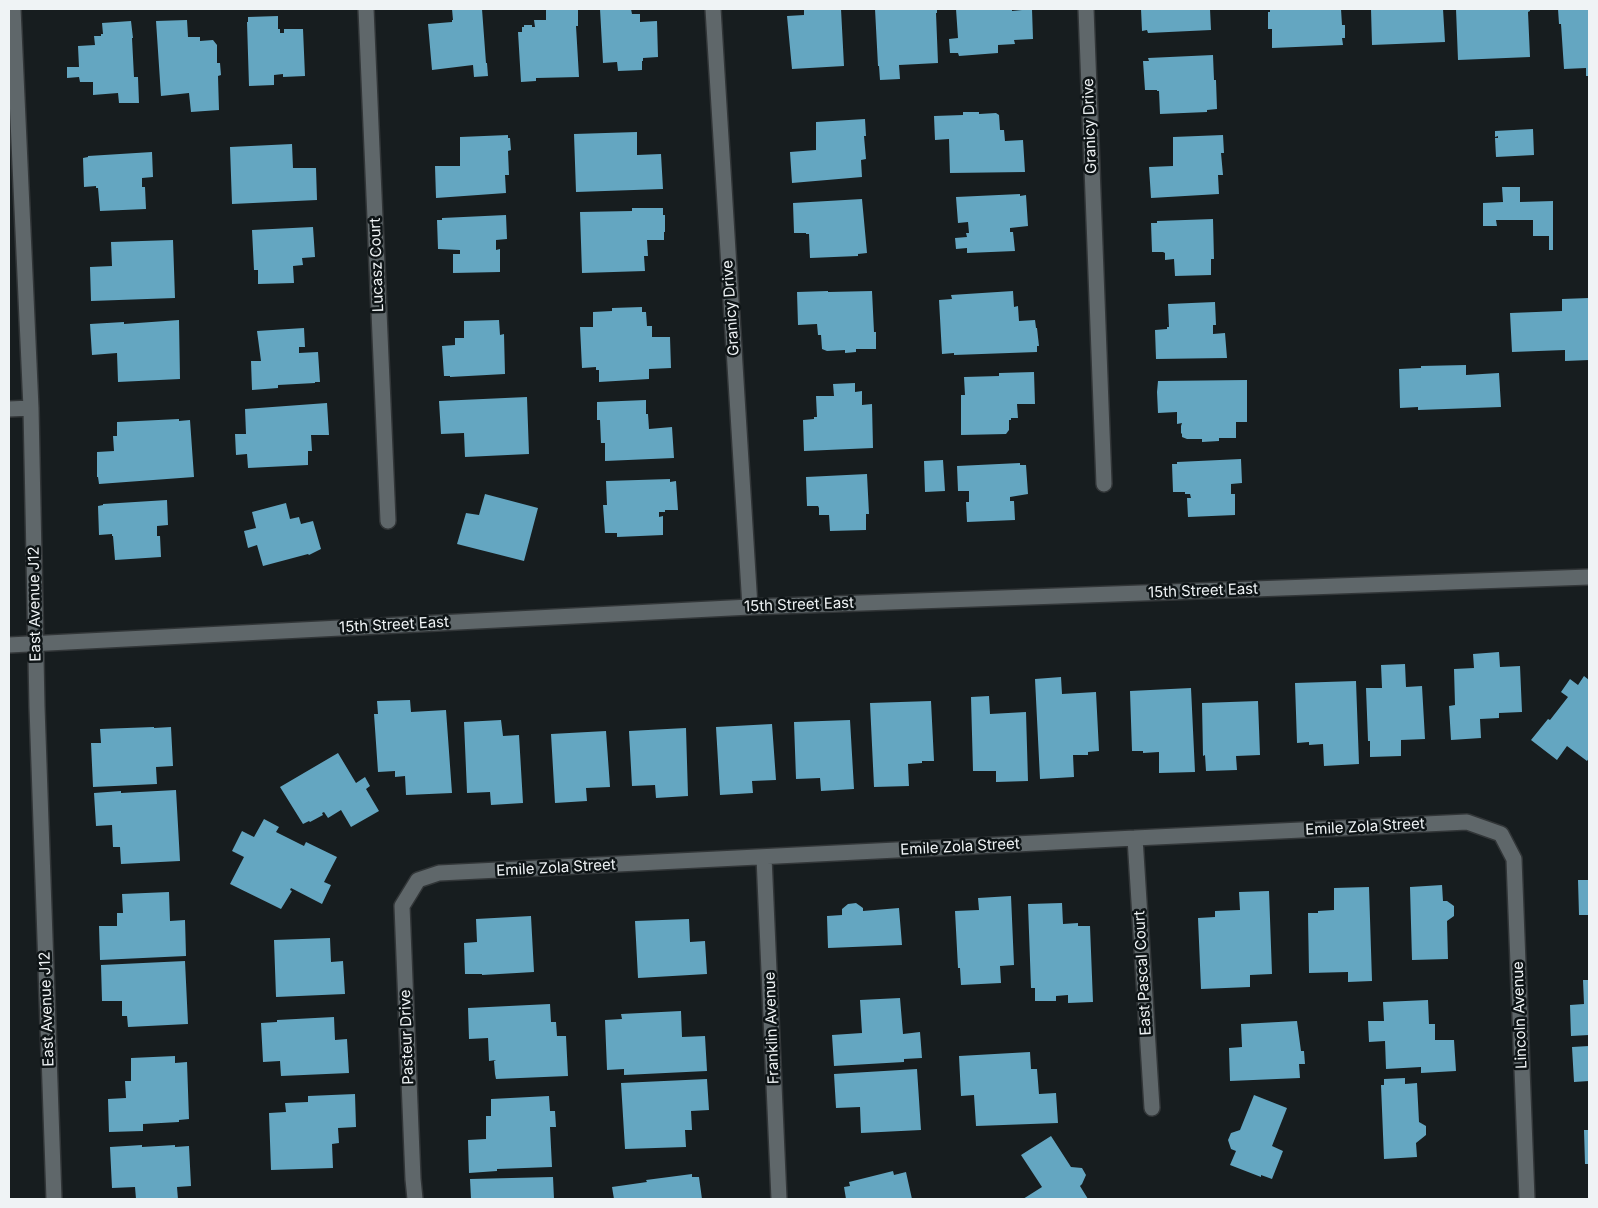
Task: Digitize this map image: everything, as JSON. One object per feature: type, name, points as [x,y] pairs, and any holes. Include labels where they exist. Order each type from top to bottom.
[{"type":"street","name":"East Avenue J12","points":[[13,9],[31,408],[35,644],[54,1199]]},
{"type":"street","name":"Lucasz Court","points":[[366,9],[388,521]]},
{"type":"street","name":"Granicy Drive","points":[[713,9],[750,607]]},
{"type":"street","name":"Granicy Drive","points":[[1086,9],[1104,484]]},
{"type":"street","points":[[9,409],[31,408]]},
{"type":"street","name":"15th Street East","points":[[9,645],[750,607],[1589,577]]},
{"type":"street","name":"Emile Zola Street","points":[[418,880],[439,874],[1467,822],[1501,834]]},
{"type":"street","name":"Lincoln Avenue","points":[[1501,834],[1514,859],[1527,1199]]},
{"type":"street","name":"East Pascal Court","points":[[1135,838],[1152,1108]]},
{"type":"street","name":"Franklin Avenue","points":[[764,858],[779,1199]]},
{"type":"street","name":"Pasteur Drive","points":[[416,1199],[413,1178],[402,906],[418,880]]},
{"type":"building","points":[[452,9],[482,9],[488,76],[474,77],[473,65],[432,70],[428,24],[452,22]]},
{"type":"building","points":[[546,9],[578,9],[578,26],[576,26],[579,77],[536,78],[536,81],[521,82],[518,32],[522,32],[524,25],[535,27],[534,20],[546,20]]},
{"type":"building","points":[[600,9],[631,9],[632,14],[640,14],[640,22],[657,21],[658,57],[643,58],[642,70],[618,71],[617,62],[603,63]]},
{"type":"building","points":[[804,9],[841,9],[844,66],[792,69],[787,16],[804,15]]},
{"type":"building","points":[[875,9],[937,9],[938,63],[899,65],[900,79],[880,80]]},
{"type":"building","points":[[956,9],[1012,9],[1012,11],[1032,9],[1033,39],[1014,40],[1015,44],[998,45],[998,53],[959,56],[958,53],[950,53],[949,39],[958,38]]},
{"type":"building","points":[[1141,9],[1210,9],[1211,30],[1148,33],[1147,30],[1142,31]]},
{"type":"building","points":[[1270,9],[1341,9],[1342,25],[1345,25],[1345,38],[1342,38],[1343,45],[1272,48],[1272,29],[1268,29],[1268,12],[1270,12]]},
{"type":"building","points":[[1371,9],[1443,9],[1445,42],[1372,45]]},
{"type":"building","points":[[1456,9],[1530,9],[1528,12],[1530,57],[1458,60]]},
{"type":"building","points":[[1558,9],[1589,9],[1589,76],[1586,76],[1586,68],[1564,69]]},
{"type":"building","points":[[278,16],[278,29],[280,29],[280,33],[284,33],[284,29],[303,29],[305,76],[283,77],[283,74],[274,75],[274,85],[249,86],[248,17]]},
{"type":"building","points":[[187,20],[188,37],[200,37],[200,41],[213,40],[217,45],[217,63],[220,63],[221,75],[218,76],[219,110],[191,112],[189,93],[161,96],[156,21]]},
{"type":"building","points":[[131,21],[134,77],[138,77],[139,103],[119,103],[118,93],[93,95],[93,82],[80,82],[79,77],[67,78],[67,67],[79,67],[78,46],[95,45],[94,36],[101,36],[103,34],[102,23]]},
{"type":"building","points":[[1213,55],[1217,109],[1207,110],[1207,112],[1160,114],[1159,91],[1145,90],[1143,61],[1149,61],[1148,58]]},
{"type":"building","points":[[963,112],[979,112],[979,114],[996,113],[999,115],[1000,130],[1004,130],[1005,141],[1023,140],[1025,172],[950,173],[949,139],[935,140],[934,116],[963,115]]},
{"type":"building","points":[[865,119],[866,159],[861,160],[862,177],[792,183],[790,152],[816,150],[816,122]]},
{"type":"building","points":[[1533,129],[1534,155],[1496,157],[1495,138],[1498,138],[1498,136],[1495,137],[1495,131]]},
{"type":"building","points":[[637,132],[637,155],[661,154],[663,189],[576,192],[574,134]]},
{"type":"building","points":[[508,135],[511,150],[508,151],[509,175],[505,175],[506,193],[436,198],[435,166],[460,166],[460,137]]},
{"type":"building","points":[[1223,135],[1224,153],[1221,153],[1223,175],[1218,175],[1219,194],[1151,198],[1149,167],[1173,166],[1173,137]]},
{"type":"building","points":[[292,144],[293,168],[316,168],[317,200],[232,204],[230,147]]},
{"type":"building","points":[[152,152],[153,177],[142,178],[142,187],[145,187],[146,209],[100,211],[98,188],[96,186],[84,187],[83,158],[88,156]]},
{"type":"building","points":[[1502,187],[1520,187],[1520,202],[1553,201],[1553,250],[1549,250],[1549,236],[1533,236],[1533,220],[1496,220],[1497,226],[1483,226],[1483,203],[1503,202]]},
{"type":"building","points":[[1020,194],[1020,196],[1026,195],[1028,226],[1010,228],[1010,232],[1013,232],[1015,251],[967,253],[967,248],[956,249],[955,238],[967,237],[966,233],[969,233],[968,222],[958,223],[956,197]]},
{"type":"building","points":[[862,199],[867,253],[858,254],[858,256],[810,258],[809,234],[794,233],[793,203]]},
{"type":"building","points":[[632,208],[663,208],[663,215],[665,215],[664,240],[647,240],[648,256],[644,256],[645,271],[582,273],[580,212],[632,211]]},
{"type":"building","points":[[506,215],[507,239],[496,240],[496,250],[500,249],[500,272],[453,273],[453,254],[460,254],[460,250],[438,249],[437,220],[442,220],[442,218]]},
{"type":"building","points":[[1213,219],[1214,259],[1211,259],[1211,275],[1175,276],[1174,259],[1165,260],[1165,253],[1152,252],[1151,223],[1157,223],[1157,221]]},
{"type":"building","points":[[313,227],[315,257],[302,258],[303,265],[293,266],[294,283],[258,284],[258,270],[254,270],[252,230]]},
{"type":"building","points":[[173,240],[175,298],[91,301],[90,267],[112,266],[111,242]]},
{"type":"building","points":[[872,291],[876,349],[856,349],[856,352],[845,353],[845,350],[827,351],[822,349],[821,335],[818,335],[817,324],[798,325],[797,292]]},
{"type":"building","points":[[1013,291],[1014,307],[1018,306],[1019,321],[1035,320],[1039,346],[1037,346],[1037,352],[942,354],[939,300],[952,299],[951,295]]},
{"type":"building","points":[[1589,298],[1589,360],[1565,361],[1565,350],[1512,352],[1510,313],[1562,311],[1562,299]]},
{"type":"building","points":[[1215,302],[1216,325],[1213,325],[1213,334],[1225,333],[1227,358],[1156,359],[1155,330],[1167,329],[1169,327],[1168,304]]},
{"type":"building","points":[[642,307],[642,312],[646,312],[647,326],[652,326],[652,337],[670,337],[671,368],[649,369],[649,379],[599,382],[599,370],[596,370],[596,367],[582,368],[580,327],[593,327],[593,312],[612,311],[612,308]]},
{"type":"building","points":[[179,320],[180,379],[118,382],[117,353],[92,355],[90,324],[124,322],[124,324]]},
{"type":"building","points":[[499,320],[500,335],[504,334],[505,374],[444,376],[442,346],[455,345],[455,338],[464,338],[464,321]]},
{"type":"building","points":[[304,328],[305,347],[299,347],[299,353],[318,352],[320,382],[278,385],[278,388],[252,390],[251,361],[261,361],[257,331]]},
{"type":"building","points":[[1466,365],[1466,375],[1499,373],[1501,407],[1418,410],[1418,407],[1400,408],[1399,369],[1421,368],[1421,366]]},
{"type":"building","points":[[1034,372],[1035,404],[1017,404],[1018,418],[1011,418],[1009,420],[1009,430],[1006,434],[961,435],[961,395],[965,395],[964,377]]},
{"type":"building","points":[[1247,380],[1247,422],[1236,422],[1236,438],[1219,438],[1219,441],[1202,442],[1202,439],[1187,439],[1182,437],[1181,434],[1182,423],[1177,424],[1177,412],[1158,413],[1158,381]]},
{"type":"building","points":[[855,383],[855,392],[862,391],[862,405],[872,404],[873,448],[804,451],[803,420],[817,417],[816,396],[834,396],[833,384]]},
{"type":"building","points":[[527,397],[529,454],[465,457],[464,433],[441,434],[439,401]]},
{"type":"building","points":[[646,400],[649,429],[672,427],[674,458],[605,461],[605,443],[601,443],[600,420],[597,420],[597,402]]},
{"type":"building","points":[[327,403],[329,435],[311,435],[312,451],[308,451],[308,465],[248,468],[247,454],[236,455],[235,434],[246,434],[245,409]]},
{"type":"building","points":[[179,419],[179,421],[190,420],[194,477],[99,484],[97,477],[97,452],[114,451],[113,436],[117,436],[117,422]]},
{"type":"building","points":[[1241,459],[1242,483],[1231,484],[1231,494],[1235,494],[1235,515],[1188,517],[1187,498],[1191,498],[1190,494],[1173,492],[1172,464],[1177,464],[1177,462]]},
{"type":"building","points":[[943,460],[945,491],[925,492],[924,461]]},
{"type":"building","points":[[1020,463],[1020,465],[1026,465],[1028,494],[1010,497],[1010,501],[1014,501],[1015,520],[967,522],[966,502],[969,502],[969,491],[958,491],[957,466]]},
{"type":"building","points":[[867,474],[869,514],[866,514],[866,530],[830,531],[829,515],[819,515],[818,506],[807,506],[806,477]]},
{"type":"building","points":[[670,479],[670,482],[676,481],[678,510],[659,512],[659,517],[663,516],[663,535],[617,537],[617,533],[605,533],[603,505],[607,505],[606,481]]},
{"type":"building","points":[[485,494],[538,508],[524,561],[457,544],[466,513],[479,515]]},
{"type":"building","points":[[167,500],[168,525],[157,526],[157,536],[160,536],[161,557],[115,560],[112,534],[99,535],[98,506],[103,504]]},
{"type":"building","points":[[286,503],[290,519],[299,517],[301,524],[313,521],[321,549],[309,555],[263,566],[257,545],[248,548],[244,531],[256,528],[252,512]]},
{"type":"building","points":[[1499,652],[1500,667],[1520,666],[1522,712],[1499,713],[1499,718],[1480,719],[1481,738],[1451,740],[1449,706],[1455,705],[1454,669],[1474,668],[1473,654]]},
{"type":"building","points":[[1405,664],[1406,687],[1422,686],[1425,739],[1401,740],[1401,756],[1370,757],[1366,688],[1382,688],[1381,665]]},
{"type":"building","points":[[1584,676],[1589,680],[1589,758],[1587,761],[1567,746],[1557,760],[1531,740],[1568,697],[1561,692],[1570,679],[1578,685]]},
{"type":"building","points":[[1061,677],[1062,694],[1096,692],[1099,751],[1088,752],[1088,755],[1073,755],[1074,777],[1040,779],[1035,679]]},
{"type":"building","points":[[1356,681],[1359,764],[1324,766],[1323,744],[1309,745],[1309,742],[1297,743],[1295,683]]},
{"type":"building","points":[[1191,688],[1195,772],[1159,773],[1159,752],[1143,753],[1143,751],[1132,751],[1130,691]]},
{"type":"building","points":[[989,696],[990,714],[1026,712],[1028,781],[996,782],[996,771],[973,771],[971,697]]},
{"type":"building","points":[[410,700],[411,712],[446,710],[452,793],[406,795],[405,776],[395,777],[395,771],[378,772],[374,714],[378,714],[377,701]]},
{"type":"building","points":[[931,701],[934,761],[908,764],[909,786],[874,787],[870,703]]},
{"type":"building","points":[[1258,701],[1260,755],[1236,756],[1237,770],[1206,771],[1205,755],[1203,756],[1202,703]]},
{"type":"building","points":[[501,720],[503,736],[519,735],[523,803],[491,805],[490,792],[467,793],[464,722]]},
{"type":"building","points":[[850,720],[854,789],[821,791],[820,778],[796,779],[794,722]]},
{"type":"building","points":[[772,724],[776,780],[752,781],[753,793],[720,795],[716,727]]},
{"type":"building","points":[[171,727],[173,766],[156,767],[157,784],[93,787],[91,743],[101,743],[100,729]]},
{"type":"building","points":[[686,728],[688,796],[656,798],[655,785],[632,786],[629,731]]},
{"type":"building","points":[[606,731],[610,787],[586,788],[587,801],[555,803],[551,734]]},
{"type":"building","points":[[338,753],[356,783],[365,777],[370,786],[366,789],[379,811],[351,827],[341,810],[328,818],[324,812],[322,813],[323,815],[303,824],[280,787]]},
{"type":"building","points":[[176,790],[180,861],[121,864],[120,847],[113,847],[112,825],[96,826],[94,793]]},
{"type":"building","points":[[264,819],[279,827],[276,832],[304,846],[306,842],[337,857],[324,882],[331,885],[322,904],[291,888],[290,890],[292,891],[281,909],[230,884],[244,857],[232,851],[242,831],[254,837]]},
{"type":"building","points":[[1578,880],[1589,880],[1589,915],[1579,915]]},
{"type":"building","points":[[1442,885],[1443,901],[1447,901],[1454,906],[1454,916],[1447,921],[1448,959],[1412,960],[1410,887]]},
{"type":"building","points":[[1369,887],[1372,981],[1348,982],[1348,972],[1309,973],[1308,913],[1334,910],[1334,888]]},
{"type":"building","points":[[1269,891],[1272,974],[1250,975],[1250,987],[1201,989],[1198,918],[1215,917],[1215,911],[1240,910],[1239,892]]},
{"type":"building","points":[[169,892],[170,921],[185,920],[186,956],[100,960],[99,926],[117,926],[117,913],[123,913],[122,894]]},
{"type":"building","points":[[1011,896],[1014,965],[1000,966],[1001,983],[961,985],[960,968],[958,968],[955,911],[979,910],[978,898]]},
{"type":"building","points":[[856,903],[863,908],[863,911],[899,908],[902,945],[828,948],[827,916],[842,915],[842,909],[848,904]]},
{"type":"building","points":[[1062,903],[1063,924],[1078,923],[1078,926],[1090,926],[1093,1002],[1068,1003],[1068,995],[1056,996],[1056,1001],[1035,1001],[1035,988],[1031,988],[1028,904]]},
{"type":"building","points":[[531,916],[534,972],[465,974],[464,943],[477,942],[476,919]]},
{"type":"building","points":[[689,919],[690,942],[705,941],[707,974],[638,978],[635,921]]},
{"type":"building","points":[[330,938],[331,962],[343,961],[345,994],[276,997],[274,940]]},
{"type":"building","points":[[185,961],[188,1024],[128,1027],[127,1016],[122,1016],[122,1001],[102,1001],[101,965]]},
{"type":"building","points":[[1583,980],[1589,980],[1589,1035],[1571,1036],[1570,1005],[1584,1004]]},
{"type":"building","points":[[900,998],[903,1034],[920,1032],[922,1058],[904,1059],[904,1062],[834,1066],[832,1035],[862,1033],[860,1000]]},
{"type":"building","points":[[1428,1000],[1429,1024],[1435,1024],[1435,1040],[1454,1040],[1456,1071],[1421,1073],[1421,1067],[1386,1069],[1385,1041],[1369,1042],[1368,1021],[1384,1021],[1383,1002]]},
{"type":"building","points":[[550,1004],[551,1022],[556,1022],[557,1036],[566,1036],[568,1076],[496,1079],[494,1061],[496,1060],[489,1061],[488,1038],[469,1039],[468,1008]]},
{"type":"building","points":[[681,1011],[682,1037],[705,1036],[707,1071],[624,1075],[624,1069],[607,1070],[605,1020],[622,1019],[621,1014]]},
{"type":"building","points":[[334,1017],[335,1040],[347,1039],[349,1073],[281,1076],[280,1061],[263,1062],[261,1023],[277,1022],[277,1020]]},
{"type":"building","points":[[1297,1021],[1301,1051],[1304,1051],[1305,1064],[1299,1064],[1300,1078],[1230,1081],[1229,1048],[1242,1047],[1241,1024]]},
{"type":"building","points":[[1589,1046],[1589,1081],[1574,1082],[1572,1047]]},
{"type":"building","points":[[1030,1052],[1031,1069],[1037,1069],[1039,1094],[1056,1093],[1058,1123],[976,1126],[974,1095],[961,1096],[959,1056]]},
{"type":"building","points":[[175,1056],[175,1063],[187,1062],[189,1119],[179,1120],[179,1122],[143,1124],[143,1131],[109,1132],[108,1099],[126,1098],[125,1081],[131,1081],[131,1058]]},
{"type":"building","points":[[917,1069],[921,1130],[861,1133],[860,1107],[836,1108],[834,1074]]},
{"type":"building","points":[[1405,1078],[1405,1084],[1417,1083],[1419,1122],[1426,1126],[1426,1135],[1416,1143],[1417,1157],[1384,1159],[1381,1085],[1384,1085],[1384,1079]]},
{"type":"building","points":[[707,1079],[709,1110],[691,1111],[692,1130],[685,1130],[686,1147],[625,1149],[621,1083]]},
{"type":"building","points":[[355,1094],[356,1127],[338,1128],[339,1143],[332,1144],[333,1168],[271,1170],[269,1113],[286,1112],[285,1103],[308,1102],[308,1096]]},
{"type":"building","points":[[1254,1095],[1287,1108],[1272,1146],[1283,1151],[1272,1179],[1261,1175],[1261,1177],[1230,1165],[1236,1151],[1231,1149],[1228,1140],[1231,1133],[1240,1130]]},
{"type":"building","points":[[549,1096],[550,1111],[555,1111],[556,1127],[550,1127],[552,1167],[497,1169],[497,1171],[469,1173],[468,1140],[486,1139],[486,1116],[491,1116],[491,1099]]},
{"type":"building","points":[[1584,1130],[1589,1130],[1589,1164],[1585,1164]]},
{"type":"building","points":[[1051,1136],[1071,1167],[1082,1168],[1086,1175],[1080,1186],[1088,1199],[1023,1199],[1042,1187],[1021,1155]]},
{"type":"building","points":[[142,1145],[142,1147],[189,1146],[191,1186],[177,1187],[178,1199],[136,1199],[135,1187],[112,1188],[110,1147]]},
{"type":"building","points":[[893,1171],[894,1175],[906,1172],[912,1199],[846,1199],[844,1187],[850,1186],[849,1182]]},
{"type":"building","points":[[692,1174],[692,1177],[699,1177],[702,1199],[614,1199],[612,1187]]},
{"type":"building","points":[[553,1177],[554,1199],[471,1199],[470,1179]]}]
